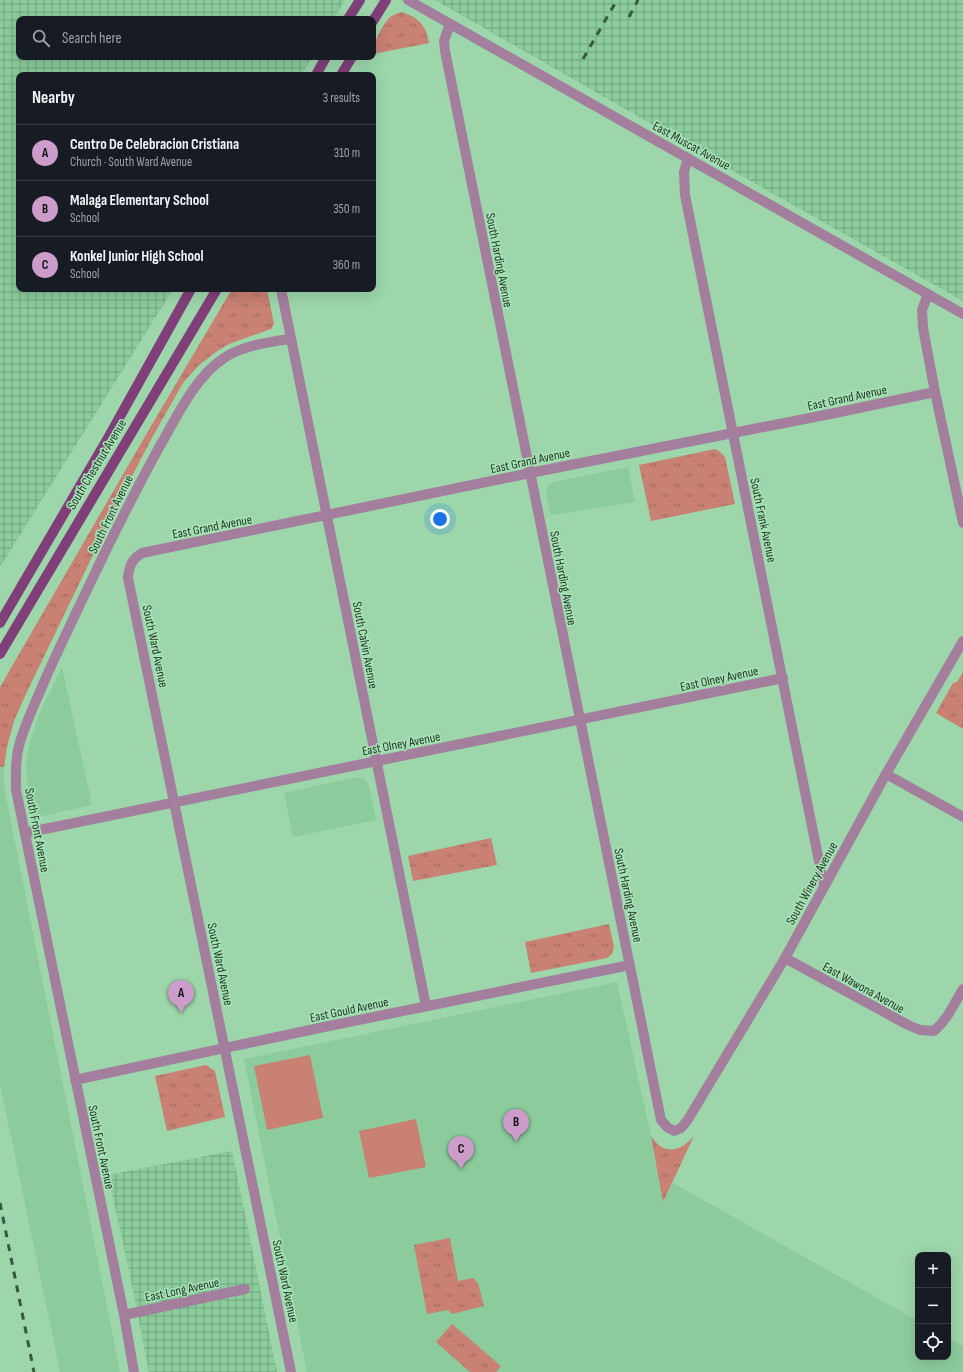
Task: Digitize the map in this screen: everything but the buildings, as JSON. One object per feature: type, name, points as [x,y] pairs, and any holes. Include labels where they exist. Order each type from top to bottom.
[{"type":"main road","points":[[350,16],[360,0]]},
{"type":"main road","points":[[376,16],[386,0]]},
{"type":"main road","points":[[318,72],[324,60]]},
{"type":"main road","points":[[343,72],[350,60]]},
{"type":"main road","name":"South Chestnut Avenue","points":[[0,623],[108,438],[189,292]]},
{"type":"main road","name":"South Chestnut Avenue","points":[[0,654],[215,292]]},
{"type":"street","name":"East Muscat Avenue","points":[[408,0],[963,314]]},
{"type":"street","name":"South Harding Avenue","points":[[450,24],[444,41],[445,51],[530,473],[661,1120],[667,1127],[674,1131]]},
{"type":"street","name":"South Frank Avenue","points":[[688,158],[684,172],[685,194],[824,886]]},
{"type":"street","name":"South Calvin Avenue","points":[[282,292],[426,1006]]},
{"type":"street","points":[[928,294],[922,310],[923,328],[963,523]]},
{"type":"street","name":"South Front Avenue","points":[[134,1372],[124,1315],[16,790],[16,766],[20,744],[28,721],[62,643],[146,471],[177,415],[195,387],[209,371],[224,358],[241,350],[290,339]]},
{"type":"street","name":"East Grand Avenue","points":[[132,561],[136,556],[142,553],[530,473],[935,392]]},
{"type":"street","name":"South Ward Avenue","points":[[132,561],[128,578],[291,1372]]},
{"type":"street","name":"South Winery Avenue","points":[[674,1131],[681,1128],[687,1121],[785,958],[886,774],[963,641]]},
{"type":"street","name":"East Olney Avenue","points":[[25,833],[783,678]]},
{"type":"street","points":[[886,774],[963,817]]},
{"type":"street","name":"East Wawona Avenue","points":[[785,958],[908,1025],[920,1030],[934,1031],[941,1024],[963,989]]},
{"type":"street","name":"East Gould Avenue","points":[[75,1080],[426,1006],[630,965]]},
{"type":"street","name":"East Long Avenue","points":[[124,1315],[245,1288]]},
{"type":"shaded area","points":[[0,0],[345,0],[336,16],[16,16],[16,60],[310,60],[303,72],[16,72],[16,292],[171,292],[0,567]]},
{"type":"shaded area","points":[[435,0],[963,0],[963,301],[761,187]]},
{"type":"shaded area","points":[[628,467],[635,502],[551,515],[546,494],[548,486],[553,482]]},
{"type":"shaded area","points":[[62,667],[92,805],[38,817],[34,815],[27,779],[26,763],[38,717]]},
{"type":"shaded area","points":[[0,767],[4,767],[4,784],[7,802],[120,1372],[60,1372],[0,1084]]},
{"type":"shaded area","points":[[358,777],[365,779],[369,786],[376,820],[293,837],[284,793]]},
{"type":"shaded area","points":[[617,982],[651,1136],[663,1201],[673,1183],[915,1319],[915,1360],[951,1360],[951,1340],[963,1346],[963,1372],[307,1372],[244,1059]]},
{"type":"shaded area","points":[[232,1151],[277,1372],[149,1372],[108,1175]]},
{"type":"green space","points":[[402,12],[421,23],[426,31],[429,43],[376,53],[376,40],[380,31],[388,19]]},
{"type":"green space","points":[[230,292],[268,292],[274,324],[271,329],[229,344],[198,366],[183,383],[153,436],[118,503],[25,696],[14,721],[7,747],[4,767],[0,767],[0,687]]},
{"type":"green space","points":[[715,449],[725,457],[735,504],[651,521],[639,465]]},
{"type":"green space","points":[[963,672],[963,729],[936,713],[953,683],[957,682]]},
{"type":"green space","points":[[491,838],[497,865],[413,881],[408,856]]},
{"type":"green space","points":[[609,924],[614,947],[612,954],[607,958],[531,973],[525,942]]},
{"type":"green space","points":[[310,1055],[323,1118],[267,1130],[254,1066]]},
{"type":"green space","points":[[206,1065],[215,1071],[225,1117],[167,1131],[155,1076]]},
{"type":"green space","points":[[416,1119],[426,1167],[369,1178],[359,1131]]},
{"type":"green space","points":[[651,1136],[661,1147],[672,1150],[683,1146],[694,1136],[663,1202]]},
{"type":"green space","points":[[450,1238],[458,1281],[473,1278],[478,1283],[484,1306],[452,1314],[448,1310],[427,1314],[414,1245]]},
{"type":"green space","points":[[452,1324],[501,1366],[496,1372],[470,1372],[436,1342]]},
{"type":"railway","points":[[583,59],[617,0]]},
{"type":"railway","points":[[629,17],[638,0]]},
{"type":"railway","points":[[0,1203],[34,1372]]},
{"type":"place","name":"Centro De Celebracion Cristiana","points":[[181,1013]]},
{"type":"place","name":"Malaga Elementary School","points":[[516,1142]]},
{"type":"place","name":"Konkel Junior High School","points":[[461,1169]]}]
